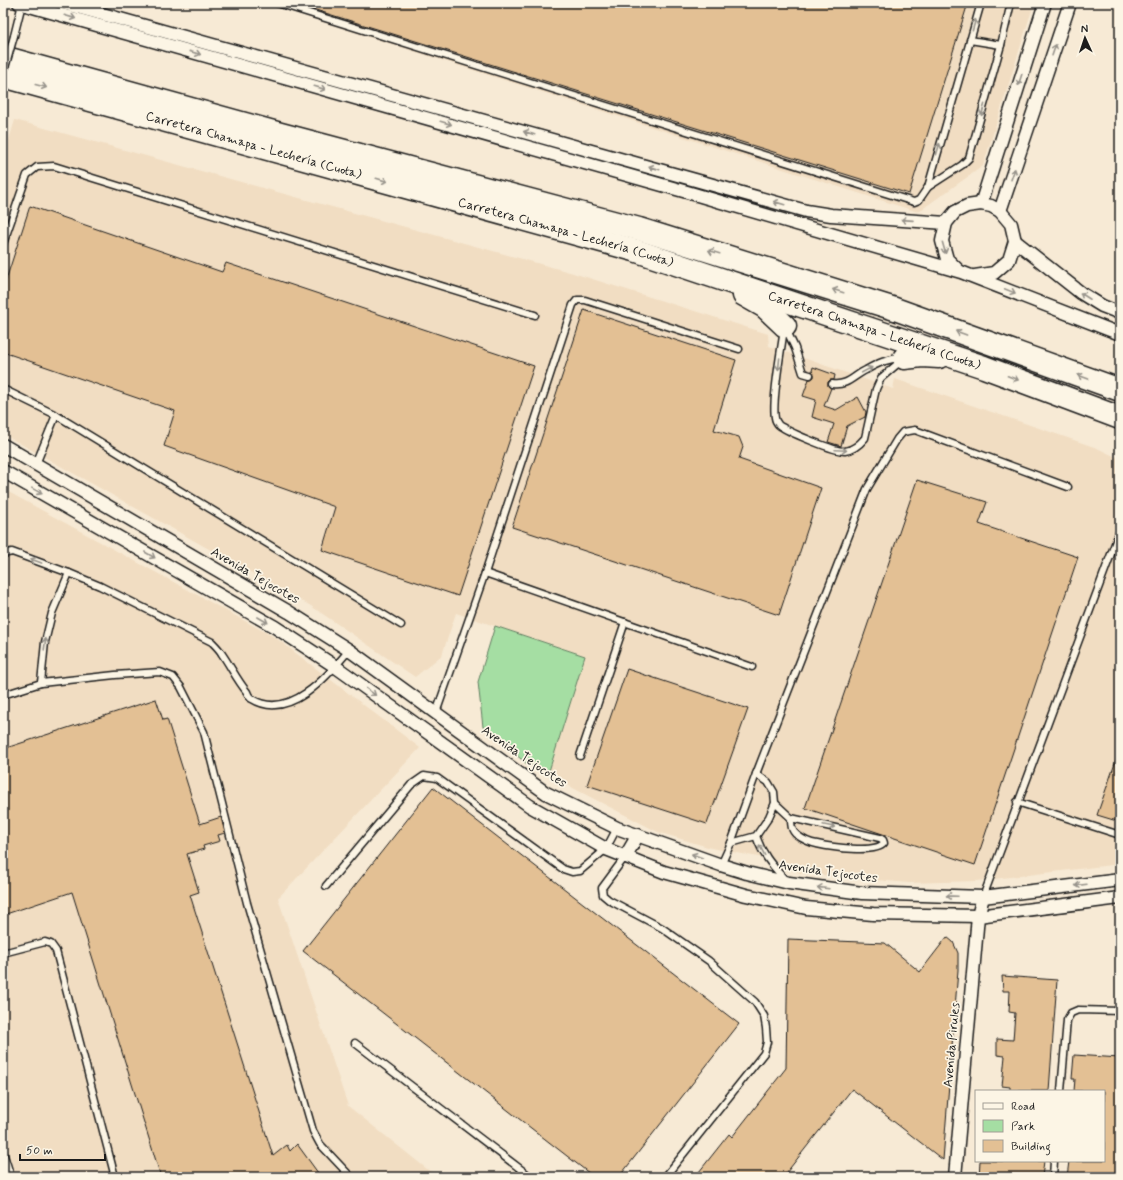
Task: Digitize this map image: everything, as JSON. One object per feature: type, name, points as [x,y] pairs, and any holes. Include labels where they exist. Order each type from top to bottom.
[{"type":"highway","name":"Carretera Chamapa - Lechería (Cuota)","points":[[3,57],[281,134],[639,228],[895,309],[1120,390]]},
{"type":"highway","name":"Carretera Chamapa - Lechería (Cuota)","points":[[3,75],[634,250],[984,367],[1120,418]]},
{"type":"highway","points":[[634,250],[681,272],[746,295],[765,307],[785,326]]},
{"type":"highway","points":[[904,358],[922,356],[936,357],[984,367]]},
{"type":"street","points":[[21,3],[680,190],[961,272],[1120,334]]},
{"type":"street","points":[[64,3],[806,211],[831,215],[946,223]]},
{"type":"street","points":[[981,204],[1045,3]]},
{"type":"street","points":[[1000,210],[1070,3]]},
{"type":"street","points":[[961,272],[947,259],[942,241],[946,223],[955,212],[967,206],[981,204],[991,206],[1000,210],[1011,224],[1016,241],[1080,292],[1102,306],[1120,313]]},
{"type":"street","points":[[974,276],[994,273],[1009,260],[1016,241]]},
{"type":"street","name":"Avenida Tejocotes","points":[[3,445],[289,612],[349,650],[546,793],[618,828],[721,865],[789,883],[862,893],[983,897],[1120,880]]},
{"type":"street","points":[[3,472],[275,627],[336,667],[530,806],[606,848],[664,872],[746,895],[806,908],[873,914],[978,916],[1120,898]]},
{"type":"street","points":[[625,856],[638,835]]},
{"type":"street","name":"Avenida Pirules","points":[[955,1177],[978,916],[983,897]]},
{"type":"lane","points":[[3,75],[14,36],[21,3]]},
{"type":"lane","points":[[277,3],[914,202],[919,200],[928,187],[980,3]]},
{"type":"lane","points":[[928,187],[962,166],[969,158],[1001,45],[1011,3]]},
{"type":"lane","points":[[970,40],[1001,45]]},
{"type":"lane","points":[[3,244],[27,175],[37,167],[54,166],[535,316]]},
{"type":"lane","points":[[436,713],[485,573],[573,305],[577,300],[585,300],[739,349]]},
{"type":"lane","points":[[785,326],[774,409],[775,420],[783,428],[835,450],[845,451],[853,449],[865,438],[876,389],[881,378],[904,358]]},
{"type":"lane","points":[[785,326],[795,348],[803,373],[810,375]]},
{"type":"lane","points":[[832,384],[845,384],[864,371],[887,359],[904,358]]},
{"type":"lane","points":[[3,389],[56,415],[401,625]]},
{"type":"lane","points":[[36,464],[56,415]]},
{"type":"lane","points":[[721,865],[731,843],[756,774],[867,489],[897,439],[903,432],[916,430],[1068,487]]},
{"type":"lane","points":[[983,897],[1017,802],[1120,530]]},
{"type":"lane","points":[[3,554],[12,552],[100,586],[212,642],[222,652],[236,679],[252,699],[269,705],[284,705],[304,696],[336,667],[349,650]]},
{"type":"lane","points":[[41,683],[45,642],[48,628],[52,613],[69,573]]},
{"type":"lane","points":[[485,573],[752,667]]},
{"type":"lane","points":[[580,756],[625,622]]},
{"type":"lane","points":[[3,695],[41,683],[160,672],[173,677],[181,687],[204,732],[247,903],[313,1131],[320,1144],[351,1177]]},
{"type":"lane","points":[[731,843],[756,836],[769,817],[775,803],[774,792],[768,782],[756,774]]},
{"type":"lane","points":[[326,886],[411,785],[424,776],[436,778],[563,869],[572,872],[580,871],[606,848],[618,828]]},
{"type":"lane","points":[[1017,802],[1120,835]]},
{"type":"lane","points":[[775,803],[791,818],[880,838],[884,843],[878,847],[861,848],[836,848],[815,844],[797,835],[793,830],[791,818]]},
{"type":"lane","points":[[756,836],[761,850],[766,858],[789,883]]},
{"type":"lane","points":[[625,856],[602,888],[603,895],[609,900],[662,928],[709,961],[754,1002],[764,1016],[766,1028],[767,1042],[764,1053],[665,1177]]},
{"type":"lane","points":[[3,953],[45,942],[51,944],[56,951],[115,1177]]},
{"type":"lane","points":[[1061,1090],[1067,1020],[1070,1013],[1078,1010],[1120,1010]]},
{"type":"lane","points":[[355,1043],[531,1177]]},
{"type":"lane","points":[[3,1152],[11,1177]]},
{"type":"lane","points":[[1053,1177],[1054,1162]]},
{"type":"shaded area","points":[[263,3],[1034,3],[983,166],[918,212]]},
{"type":"shaded area","points":[[15,120],[573,273],[768,334],[769,346],[893,389],[895,379],[1097,448],[1120,459],[1120,864],[977,881],[909,883],[800,873],[775,860],[711,848],[658,832],[571,787],[549,771],[585,656],[456,613],[442,655],[415,677],[311,606],[3,434],[3,160]]},
{"type":"shaded area","points":[[3,489],[276,638],[420,748],[278,898],[348,1106],[437,1177],[3,1177]]},
{"type":"green space","points":[[495,626],[585,656],[549,771],[527,764],[483,727],[478,682]]},
{"type":"building","points":[[293,3],[968,3],[909,194]]},
{"type":"building","points":[[30,206],[222,272],[226,263],[534,366],[458,596],[322,550],[335,507],[164,446],[175,411],[3,352],[3,289]]},
{"type":"building","points":[[584,310],[736,360],[714,430],[739,437],[743,447],[739,459],[821,488],[779,615],[512,527]]},
{"type":"building","points":[[813,367],[835,375],[834,380],[830,380],[828,382],[828,386],[831,388],[824,406],[836,410],[858,397],[866,412],[865,417],[847,426],[841,446],[828,442],[834,424],[812,417],[816,400],[803,396],[809,379],[814,377],[812,371]]},
{"type":"building","points":[[917,480],[987,502],[979,524],[1078,557],[975,865],[805,808]]},
{"type":"building","points":[[627,669],[748,709],[707,824],[587,785]]},
{"type":"building","points":[[156,699],[163,720],[167,719],[200,824],[221,817],[225,833],[218,835],[220,841],[203,846],[204,849],[187,854],[199,892],[190,895],[273,1156],[287,1145],[290,1151],[297,1144],[321,1177],[161,1177],[72,892],[3,915],[3,749]]},
{"type":"building","points":[[1119,752],[1120,753],[1120,822],[1097,815]]},
{"type":"building","points":[[433,787],[739,1024],[619,1177],[594,1177],[303,951]]},
{"type":"building","points":[[947,937],[953,942],[958,953],[958,970],[943,1160],[852,1089],[783,1177],[695,1177],[729,1134],[732,1137],[786,1068],[788,939],[885,943],[920,972]]},
{"type":"building","points":[[1002,976],[1057,980],[1049,1090],[1010,1090],[1010,1087],[1002,1086],[1005,1056],[997,1055],[997,1039],[1013,1040],[1015,1013],[1009,1012],[1010,991],[1003,991]]},
{"type":"building","points":[[1074,1055],[1120,1058],[1120,1177],[1067,1177],[1069,1162],[1105,1162],[1105,1090],[1074,1090],[1075,1079],[1072,1079]]},
{"type":"building","points":[[980,1162],[1044,1162],[1042,1177],[979,1177]]}]
